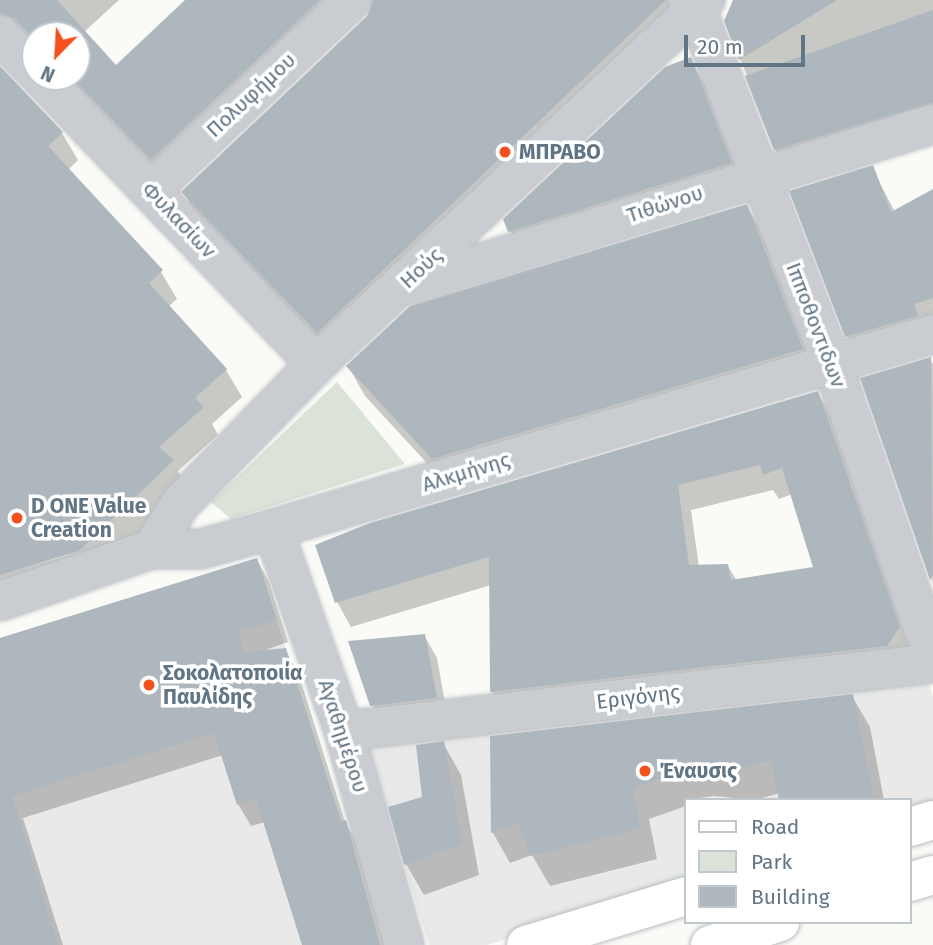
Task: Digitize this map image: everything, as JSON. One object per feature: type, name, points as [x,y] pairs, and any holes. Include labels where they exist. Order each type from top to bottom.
[{"type":"main road","points":[[912,826],[933,820]]},
{"type":"main road","points":[[912,881],[933,875]]},
{"type":"main road","points":[[526,945],[684,897]]},
{"type":"main road","points":[[709,945],[774,924]]},
{"type":"street","name":"Πολυφήμου","points":[[151,190],[352,0]]},
{"type":"street","name":"Ιπποθοντιδων","points":[[696,3],[758,174],[832,363],[933,656]]},
{"type":"street","name":"Ηούς","points":[[152,549],[180,504],[316,364],[399,289],[696,3]]},
{"type":"street","points":[[0,35],[21,57]]},
{"type":"street","name":"Φυλασίων","points":[[55,91],[316,364]]},
{"type":"street","name":"Τιθώνου","points":[[399,289],[758,174],[933,124]]},
{"type":"street","name":"Αλκμήνης","points":[[0,601],[152,549],[201,548],[272,530],[933,334]]},
{"type":"street","name":"Αγαθημέρου","points":[[272,530],[344,731],[404,945]]},
{"type":"street","name":"Εριγόνης","points":[[344,731],[933,663]]},
{"type":"shaded area","points":[[257,558],[380,945],[0,945],[0,638]]},
{"type":"shaded area","points":[[924,668],[933,697],[933,803],[912,809],[912,798],[684,798],[684,883],[487,945],[429,945],[364,736]]},
{"type":"green space","points":[[337,382],[405,464],[231,519],[211,502]]},
{"type":"building","points":[[0,0],[57,0],[76,21],[21,21],[21,25],[15,19],[0,14]]},
{"type":"building","points":[[185,0],[320,0],[151,160],[84,91],[91,91],[91,37],[116,65]]},
{"type":"building","points":[[373,0],[666,0],[317,333],[181,192],[367,16]]},
{"type":"building","points":[[733,0],[837,0],[739,60],[724,21]]},
{"type":"building","points":[[933,10],[933,103],[774,150],[745,76]]},
{"type":"building","points":[[691,57],[732,163],[508,232],[503,219],[665,67]]},
{"type":"building","points":[[0,66],[63,132],[48,146],[163,270],[149,283],[227,369],[195,398],[204,407],[159,447],[174,460],[79,551],[0,575]]},
{"type":"building","points":[[873,165],[891,212],[933,189],[933,298],[914,304],[918,316],[845,337],[789,191]]},
{"type":"building","points":[[747,204],[803,349],[432,459],[346,366],[410,306]]},
{"type":"building","points":[[931,357],[933,575],[930,580],[860,378]]},
{"type":"building","points":[[818,391],[900,627],[887,646],[490,692],[489,557],[335,603],[315,545],[370,523]],"holes":[[[760,465],[763,475],[782,468],[813,567],[731,580],[728,564],[689,565],[678,485]]]},
{"type":"building","name":"Σοκολατοποιία Παυλίδης","points":[[257,558],[277,620],[239,631],[243,652],[286,648],[341,821],[346,820],[380,945],[302,945],[256,799],[237,805],[214,733],[12,796],[58,945],[0,945],[0,638]]},
{"type":"building","points":[[425,634],[437,698],[370,706],[348,641]]},
{"type":"building","points":[[853,694],[874,798],[779,798],[771,760],[702,779],[701,764],[633,788],[640,828],[530,856],[519,823],[491,833],[490,736]]},
{"type":"building","points":[[444,741],[462,844],[404,865],[388,807],[422,797],[416,745]]},
{"type":"place","name":"ΜΠΡΑΒΟ","points":[[505,152]]},
{"type":"place","name":"D ONE Value Creation","points":[[17,518]]},
{"type":"place","name":"Σοκολατοποιία Παυλίδης","points":[[149,685]]},
{"type":"place","name":"Έναυσις","points":[[645,771]]}]
